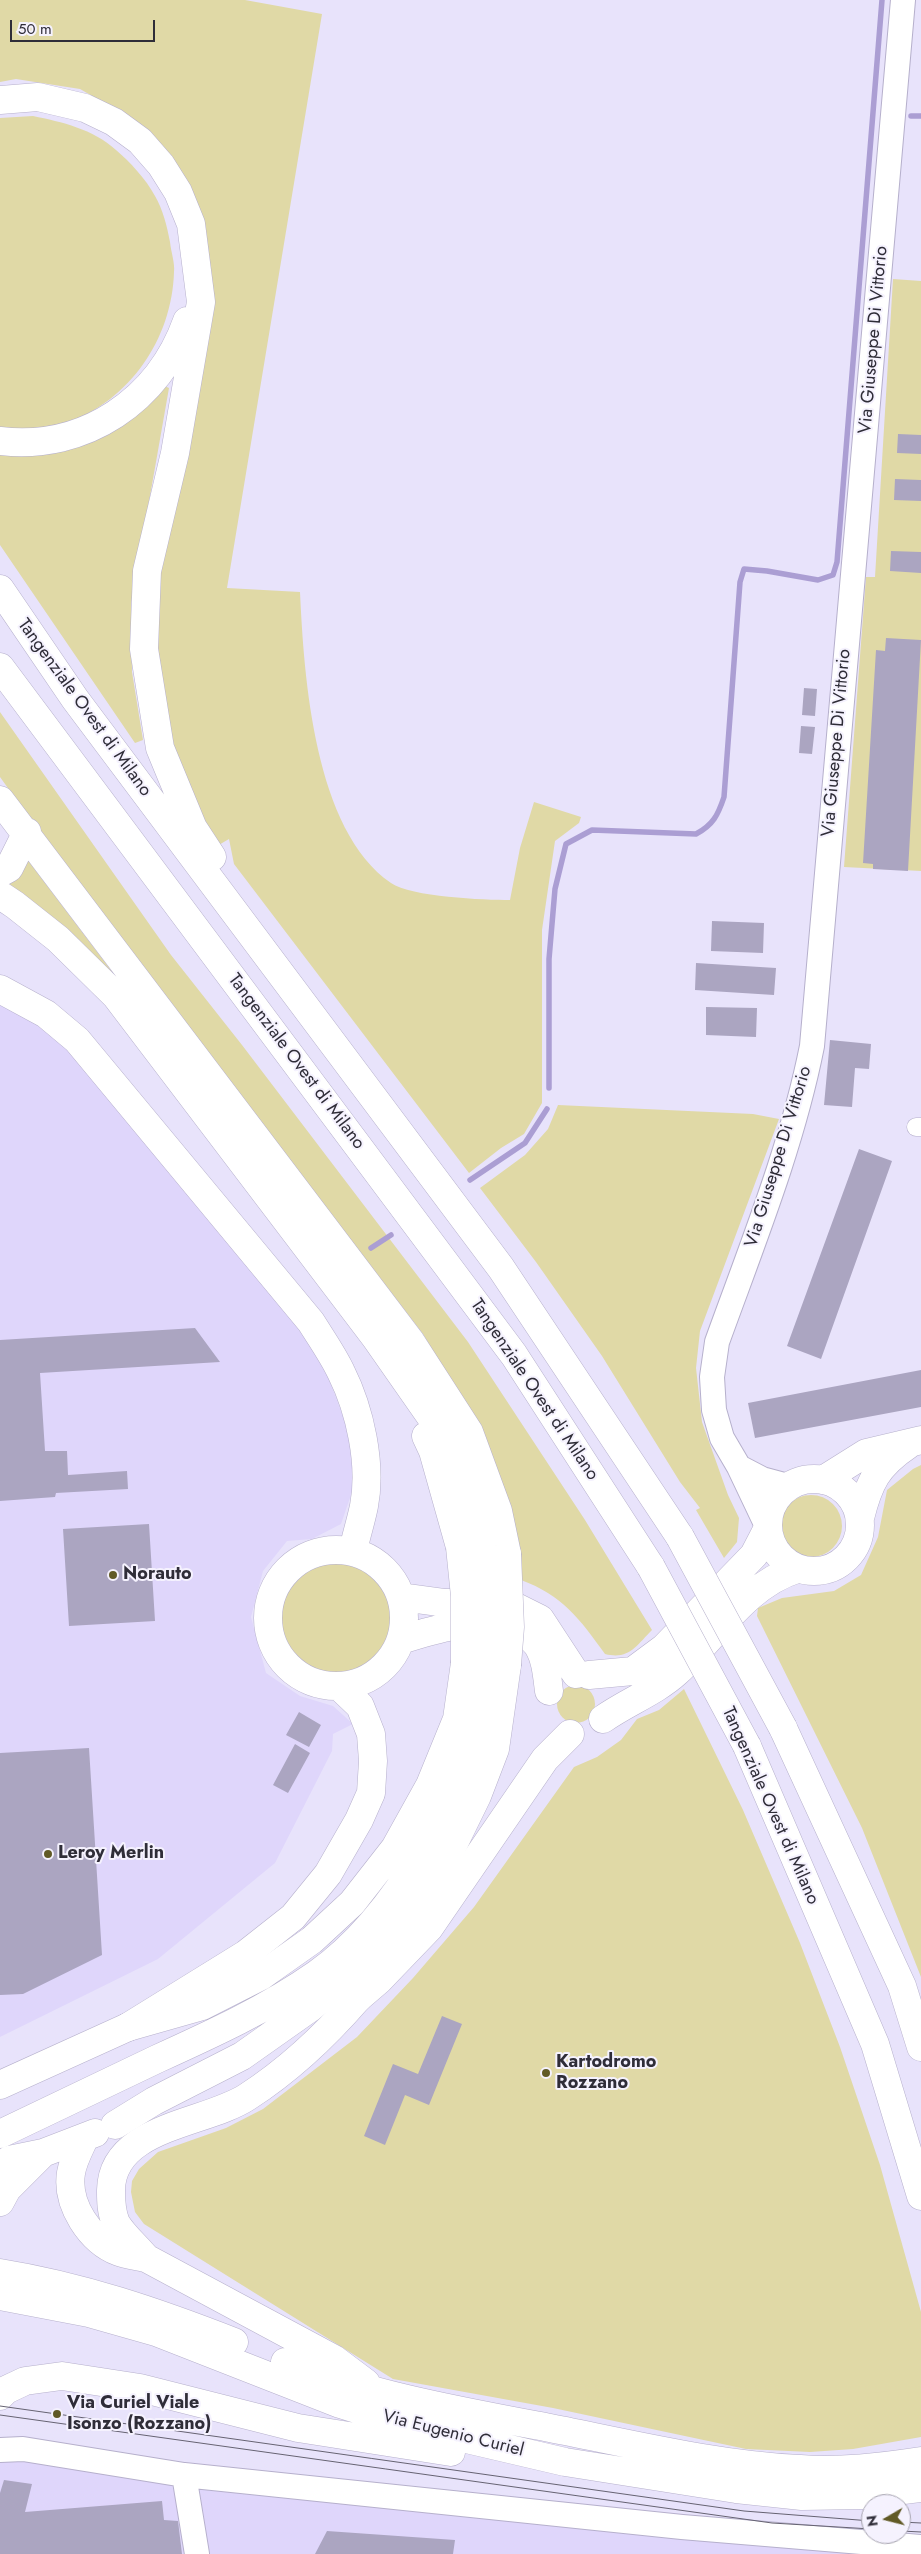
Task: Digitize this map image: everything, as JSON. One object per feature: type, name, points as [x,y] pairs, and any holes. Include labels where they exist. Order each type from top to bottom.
[{"type":"main road","points":[[0,100],[38,97],[85,108],[114,122],[140,141],[161,165],[178,192],[191,224],[201,302],[175,453],[147,570],[144,649],[160,748],[193,828],[253,920],[298,1000]]},
{"type":"main road","points":[[0,441],[17,443],[54,439],[104,422],[138,399],[160,375],[179,346],[192,310],[196,258]]},
{"type":"main road","name":"Tangenziale Ovest di Milano","points":[[0,589],[75,699],[298,1000],[501,1268],[680,1537],[783,1728],[902,1986],[921,2047]]},
{"type":"main road","name":"Tangenziale Ovest di Milano","points":[[0,666],[514,1354],[651,1567],[747,1746],[874,2044],[921,2196]]},
{"type":"main road","points":[[0,800],[411,1342],[469,1432],[498,1511],[465,1596],[487,1663],[495,1749],[477,1796],[454,1843],[404,1923],[368,1959],[310,2008],[242,2056],[154,2101],[115,2125]]},
{"type":"main road","points":[[0,873],[9,868],[26,832]]},
{"type":"main road","points":[[0,895],[16,904],[58,940],[116,996],[369,1329],[394,1366],[433,1451],[483,1549],[510,1627],[487,1663],[457,1719],[430,1785],[395,1848],[352,1903],[312,1940],[261,1976],[202,2006],[128,2027]]},
{"type":"main road","points":[[0,989],[46,1014],[77,1040],[311,1322],[341,1371],[352,1400],[362,1439],[366,1474],[364,1505],[353,1551]]},
{"type":"main road","points":[[823,1480],[866,1453],[916,1441]]},
{"type":"main road","points":[[860,1518],[872,1481],[880,1467],[916,1441]]},
{"type":"main road","points":[[805,1480],[823,1480],[836,1484],[848,1493],[856,1505],[860,1518],[860,1534],[854,1550],[843,1562],[829,1570],[813,1572],[797,1569],[782,1559],[772,1545],[768,1528],[768,1516],[772,1504],[788,1486],[805,1480]]},
{"type":"main road","points":[[549,1691],[560,1678],[582,1674],[633,1671],[664,1648],[754,1555],[768,1528]]},
{"type":"main road","points":[[333,1549],[353,1551],[374,1561],[390,1576],[401,1597],[404,1618],[401,1640],[391,1658],[378,1672],[360,1682],[340,1686],[317,1684],[297,1675],[280,1659],[270,1639],[267,1617],[271,1595],[281,1576],[295,1562],[313,1553],[333,1549]]},
{"type":"main road","points":[[401,1640],[446,1626],[477,1622],[523,1633],[538,1645],[545,1666],[549,1691],[546,1708],[549,1717],[561,1730],[570,1734],[588,1732],[622,1706],[644,1696],[677,1672],[764,1583],[797,1569]]},
{"type":"main road","points":[[401,1597],[446,1603],[480,1602],[516,1607],[540,1619],[582,1674],[598,1681],[604,1689],[607,1704],[604,1719]]},
{"type":"main road","points":[[0,2134],[241,2021],[317,1974],[356,1941],[386,1906],[439,1822],[463,1770],[483,1702],[487,1663]]},
{"type":"main road","points":[[0,2084],[128,2027],[246,1954],[293,1917],[328,1874],[359,1820],[371,1793],[373,1761],[371,1734],[360,1706],[340,1686]]},
{"type":"main road","points":[[0,2168],[9,2160],[43,2153],[115,2125],[201,2101],[217,2094],[287,2051],[358,1998],[379,1980],[429,1928],[545,1759],[570,1734]]},
{"type":"main road","points":[[146,2258],[120,2229],[113,2215],[110,2186],[116,2169],[125,2155],[143,2139],[219,2111],[246,2098],[296,2062],[330,2030],[358,1998]]},
{"type":"main road","points":[[85,2137],[73,2165],[70,2188],[82,2221],[92,2236],[119,2252],[146,2258],[334,2359],[375,2390]]},
{"type":"main road","points":[[0,2202],[7,2189],[43,2153]]},
{"type":"main road","name":"Via Eugenio Curiel","points":[[11,2286],[74,2287],[161,2313],[316,2374],[436,2406],[750,2464],[810,2469],[872,2468],[921,2461]]},
{"type":"main road","name":"Via Eugenio Curiel","points":[[11,2286],[156,2332],[340,2404],[410,2426],[565,2462],[736,2489],[802,2496],[864,2496],[921,2488]]},
{"type":"main road","points":[[0,2396],[6,2390],[25,2380],[62,2376],[140,2388],[298,2428],[497,2458],[565,2462]]},
{"type":"street","name":"Via Giuseppe Di Vittorio","points":[[768,1528],[739,1467],[722,1438],[714,1410],[712,1377],[717,1342],[789,1137],[804,1090],[812,1046],[903,0]]},
{"type":"street","points":[[739,1467],[762,1479],[788,1486]]},
{"type":"street","points":[[0,2450],[23,2448],[184,2475],[682,2527],[921,2547]]},
{"type":"street","points":[[184,2475],[198,2554]]},
{"type":"shaded area","points":[[0,0],[245,0],[322,14],[227,588],[300,592],[310,707],[318,750],[329,790],[345,827],[365,859],[391,883],[414,892],[431,895],[510,900],[520,848],[534,802],[581,817],[579,823],[555,841],[542,930],[542,1103],[524,1134],[501,1148],[469,1173],[234,864],[229,839],[217,846],[175,762],[156,683],[156,599],[200,349],[174,163],[136,121],[80,89],[16,79],[0,82]]},
{"type":"shaded area","points":[[33,116],[77,127],[107,143],[132,165],[158,201],[168,230],[174,269],[171,297],[165,321],[156,343],[128,383],[90,413],[59,426],[34,430],[0,431],[0,118]]},
{"type":"shaded area","points":[[893,279],[921,281],[921,871],[844,867],[866,577],[875,577]]},
{"type":"shaded area","points":[[160,384],[169,388],[131,604],[132,672],[143,740],[135,743],[0,545],[0,452]]},
{"type":"shaded area","points":[[0,712],[171,955],[242,1045],[468,1342],[585,1520],[652,1630],[632,1650],[620,1655],[605,1654],[578,1619],[559,1601],[548,1593],[521,1580],[477,1426],[423,1334],[89,901],[0,777]]},
{"type":"shaded area","points":[[24,855],[132,998],[1,880]]},
{"type":"shaded area","points":[[0,1001],[54,1026],[289,1311],[323,1364],[345,1421],[352,1457],[353,1489],[341,1524],[312,1539],[287,1541],[263,1571],[251,1617],[266,1673],[300,1696],[333,1706],[353,1724],[333,1734],[332,1751],[275,1863],[158,1959],[0,2037]]},
{"type":"shaded area","points":[[558,1105],[753,1114],[779,1119],[700,1331],[696,1368],[702,1422],[728,1495],[739,1518],[737,1542],[724,1558],[696,1510],[700,1508],[680,1482],[602,1356],[536,1262],[480,1188],[525,1155],[548,1129]]},
{"type":"shaded area","points":[[921,1465],[921,1977],[862,1828],[757,1616],[758,1608],[782,1598],[834,1591],[861,1575],[878,1537],[887,1490],[913,1469]]},
{"type":"shaded area","points":[[811,1495],[823,1498],[833,1504],[839,1514],[842,1526],[839,1538],[833,1548],[823,1554],[811,1557],[799,1554],[789,1548],[783,1538],[780,1526],[783,1514],[789,1504],[799,1498]]},
{"type":"shaded area","points":[[336,1562],[358,1566],[376,1578],[388,1596],[392,1618],[388,1640],[376,1658],[358,1670],[336,1674],[314,1670],[296,1658],[284,1640],[280,1618],[284,1596],[296,1578],[314,1566]]},
{"type":"shaded area","points":[[576,1685],[590,1690],[595,1704],[590,1718],[576,1723],[562,1718],[557,1704],[562,1690]]},
{"type":"shaded area","name":"Kartodromo Rozzano","points":[[684,1689],[743,1810],[800,1943],[840,2047],[880,2165],[921,2312],[921,2437],[853,2449],[810,2452],[746,2449],[553,2408],[393,2379],[144,2224],[135,2212],[131,2192],[132,2181],[139,2169],[158,2152],[226,2128],[263,2109],[357,2037],[413,1978],[474,1907],[574,1767],[597,1757],[621,1740],[637,1719],[659,1710]]},
{"type":"shaded area","points":[[0,2450],[910,2554],[0,2554]]},
{"type":"building","points":[[898,434],[921,435],[921,454],[897,453]]},
{"type":"building","points":[[895,479],[921,480],[921,501],[894,500]]},
{"type":"building","points":[[891,551],[921,552],[921,573],[890,571]]},
{"type":"building","points":[[886,638],[921,640],[908,871],[873,869],[873,864],[863,863],[876,650],[885,651]]},
{"type":"building","points":[[804,688],[817,689],[815,716],[802,715]]},
{"type":"building","points":[[801,726],[815,727],[812,754],[799,753]]},
{"type":"building","points":[[712,921],[764,923],[763,953],[711,951]]},
{"type":"building","points":[[696,963],[776,968],[774,995],[695,990]]},
{"type":"building","points":[[706,1007],[757,1008],[756,1037],[706,1035]]},
{"type":"building","points":[[830,1040],[871,1044],[869,1069],[855,1068],[852,1107],[824,1105]]},
{"type":"building","points":[[859,1149],[892,1161],[821,1359],[787,1346]]},
{"type":"building","points":[[195,1328],[220,1362],[40,1373],[45,1451],[67,1451],[68,1475],[127,1471],[128,1489],[56,1493],[55,1497],[0,1501],[0,1340]]},
{"type":"building","points":[[921,1370],[921,1407],[755,1438],[748,1403]]},
{"type":"building","points":[[149,1524],[155,1621],[69,1626],[63,1529]]},
{"type":"building","points":[[299,1712],[321,1725],[309,1747],[286,1735]]},
{"type":"building","points":[[295,1744],[310,1753],[288,1793],[273,1785]]},
{"type":"building","name":"Leroy Merlin","points":[[89,1748],[102,1955],[23,1994],[0,1995],[0,1753]]},
{"type":"building","points":[[442,2016],[462,2024],[429,2105],[405,2095],[385,2145],[364,2136],[393,2064],[418,2074]]},
{"type":"building","points":[[4,2480],[32,2484],[25,2512],[162,2501],[164,2520],[178,2521],[182,2554],[0,2554],[0,2493]]},
{"type":"building","points":[[327,2531],[455,2540],[453,2554],[315,2554]]},
{"type":"waterway","points":[[549,1088],[549,959],[555,889],[566,844],[592,830],[696,834],[711,823],[724,797],[740,582],[744,569],[818,580],[833,575],[837,562],[882,0]]},
{"type":"waterway","points":[[911,116],[921,116]]},
{"type":"waterway","points":[[470,1180],[525,1143],[547,1109]]},
{"type":"waterway","points":[[371,1248],[391,1235]]},
{"type":"tram line","points":[[0,2406],[744,2511],[861,2520]]},
{"type":"tram line","points":[[0,2415],[772,2523],[861,2528]]},
{"type":"tram line","points":[[911,2522],[921,2523]]},
{"type":"tram line","points":[[911,2532],[921,2532]]},
{"type":"place","name":"Norauto","points":[[113,1575]]},
{"type":"place","name":"Leroy Merlin","points":[[48,1854]]},
{"type":"place","name":"Kartodromo Rozzano","points":[[546,2073]]},
{"type":"place","name":"Via Curiel Viale Isonzo (Rozzano)","points":[[57,2414]]}]
